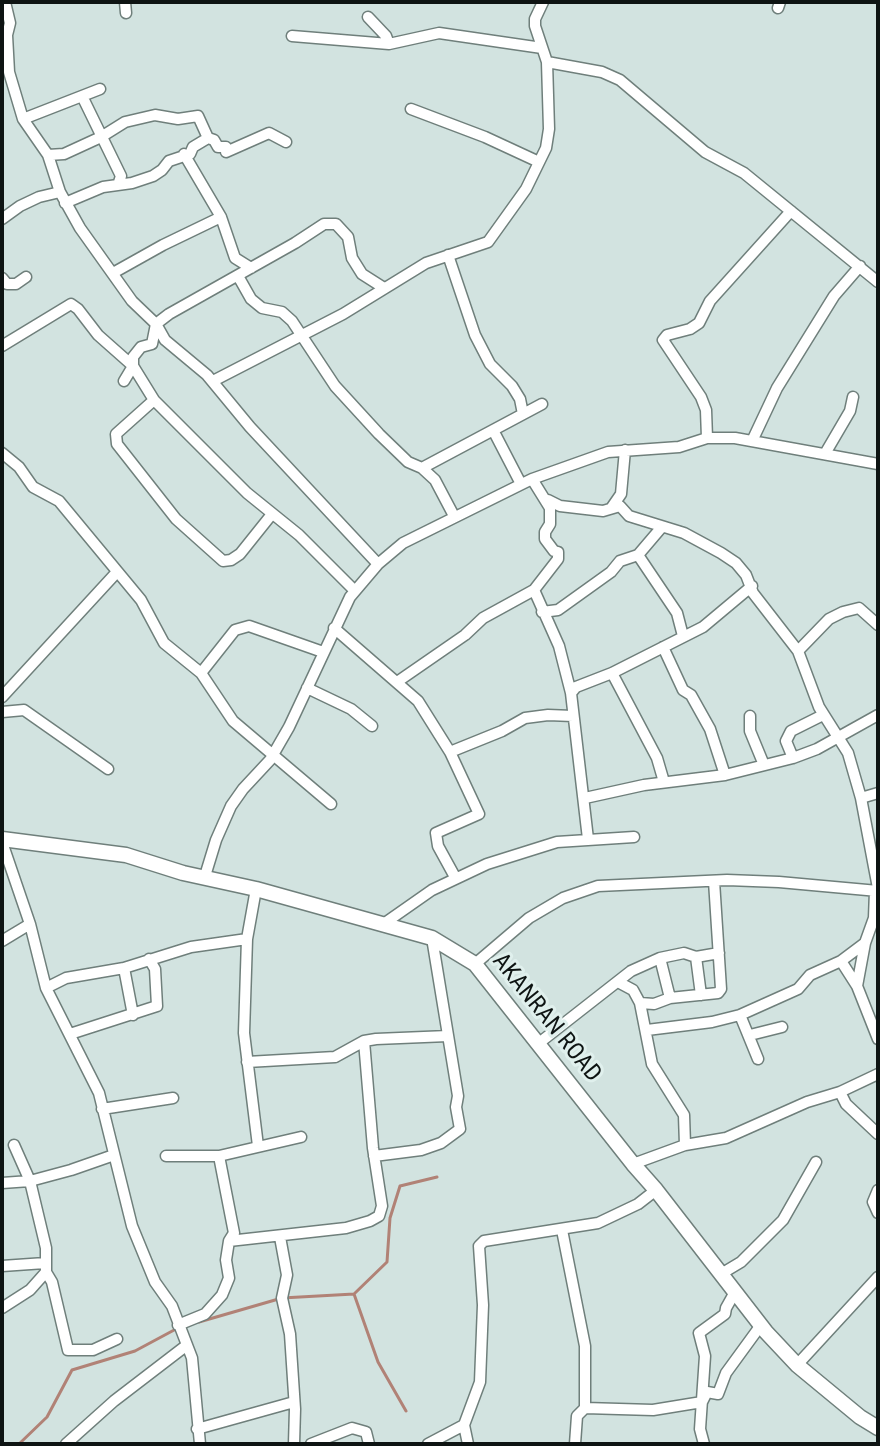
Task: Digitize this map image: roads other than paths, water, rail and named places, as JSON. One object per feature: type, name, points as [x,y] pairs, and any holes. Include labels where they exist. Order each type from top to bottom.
[{"type":"main road","name":"AKANRAN ROAD","points":[[2,840],[126,855],[183,873],[256,889],[432,938],[475,964],[761,1325],[797,1365],[878,1428]]},
{"type":"street","points":[[5,2],[10,23],[5,72],[23,119],[48,155],[62,198],[132,301],[156,324],[165,340],[213,381],[250,427],[378,564]]},
{"type":"street","points":[[213,381],[301,336],[426,263],[488,242],[526,189],[546,148],[549,129],[547,62],[535,19],[543,2]]},
{"type":"street","points":[[368,17],[386,36],[389,44]]},
{"type":"street","points":[[292,36],[389,44],[439,33],[542,48]]},
{"type":"street","points":[[547,62],[602,72],[620,80],[705,152],[744,173],[878,282]]},
{"type":"street","points":[[23,119],[100,89]]},
{"type":"street","points":[[82,96],[121,176],[118,185]]},
{"type":"street","points":[[411,109],[485,137],[539,162]]},
{"type":"street","points":[[48,155],[64,154],[125,122],[155,115],[178,119],[198,116],[208,138],[214,140],[218,147],[226,147],[226,152],[269,133],[286,142]]},
{"type":"street","points":[[2,219],[39,197],[62,198],[153,176],[169,161],[190,154],[193,147],[208,138]]},
{"type":"street","points":[[184,154],[221,217],[235,258],[251,268]]},
{"type":"street","points":[[707,438],[706,410],[701,397],[663,340],[667,335],[690,329],[699,323],[710,301],[791,211]]},
{"type":"street","points":[[113,273],[221,217]]},
{"type":"street","points":[[124,381],[133,366],[133,357],[141,347],[152,344],[156,324],[324,224],[336,224],[348,237],[352,258],[362,274],[384,288]]},
{"type":"street","points":[[448,255],[475,335],[490,364],[520,399],[523,414]]},
{"type":"street","points":[[753,439],[777,388],[825,309],[860,266]]},
{"type":"street","points":[[238,276],[251,299],[262,308],[282,312],[292,321],[344,396],[408,462],[422,468],[435,480],[454,516]]},
{"type":"street","points":[[2,278],[7,284],[16,284],[26,277]]},
{"type":"street","points":[[2,346],[71,304],[98,335],[133,366],[154,400],[355,591]]},
{"type":"street","points":[[826,452],[850,411],[853,397]]},
{"type":"street","points":[[154,400],[116,434],[117,444],[176,519],[223,561],[240,554],[272,514]]},
{"type":"street","points":[[422,468],[542,404]]},
{"type":"street","points":[[493,430],[521,484]]},
{"type":"street","points":[[205,876],[231,806],[273,755],[355,591],[378,564],[403,543],[532,479],[608,452],[679,447],[707,438],[753,439],[878,464]]},
{"type":"street","points":[[612,507],[621,494],[625,450]]},
{"type":"street","points":[[2,453],[19,467],[33,487],[59,501],[149,612],[164,643],[201,673],[233,721],[331,804]]},
{"type":"street","points":[[397,682],[465,635],[483,618],[534,590],[558,559],[558,552],[545,539],[550,524],[548,500],[532,479]]},
{"type":"street","points":[[548,500],[560,506],[603,511],[620,506],[629,516],[684,533],[721,553],[736,563],[752,586],[753,593],[798,651],[823,715],[848,753],[861,798],[877,890],[874,918],[865,943],[857,986]]},
{"type":"street","points":[[542,612],[558,610],[611,572],[620,561],[638,555],[661,528]]},
{"type":"street","points":[[638,555],[677,613],[683,636]]},
{"type":"street","points":[[2,697],[7,688],[59,637],[117,572]]},
{"type":"street","points":[[571,693],[576,687],[612,673],[703,627],[752,586]]},
{"type":"street","points":[[534,590],[559,646],[571,693],[588,839]]},
{"type":"street","points":[[798,651],[829,619],[843,612],[859,608],[878,625]]},
{"type":"street","points":[[201,673],[235,630],[249,626],[323,652]]},
{"type":"street","points":[[334,628],[418,701],[450,752],[479,814],[436,833],[438,846],[455,877]]},
{"type":"street","points":[[663,647],[683,690],[691,695],[710,729],[725,775]]},
{"type":"street","points":[[612,673],[657,758],[664,782]]},
{"type":"street","points":[[307,688],[351,709],[372,726]]},
{"type":"street","points":[[2,712],[24,710],[108,769]]},
{"type":"street","points":[[793,758],[786,741],[791,731],[823,715]]},
{"type":"street","points":[[585,798],[664,782],[725,775],[793,758],[878,715]]},
{"type":"street","points":[[450,752],[525,718],[573,716]]},
{"type":"street","points":[[750,716],[750,731],[764,765]]},
{"type":"street","points":[[861,798],[878,793]]},
{"type":"street","points":[[382,925],[455,877],[487,864],[557,842],[634,837]]},
{"type":"street","points":[[2,840],[30,924],[46,988],[99,1093],[132,1226],[155,1282],[172,1306],[192,1358],[200,1444]]},
{"type":"street","points":[[475,964],[529,918],[563,898],[598,886],[714,881],[779,882],[877,890]]},
{"type":"street","points":[[640,1003],[654,1004],[670,998],[718,993],[721,989],[714,881]]},
{"type":"street","points":[[256,889],[247,939],[244,1033],[258,1146]]},
{"type":"street","points":[[2,941],[30,924]]},
{"type":"street","points":[[870,928],[878,940]]},
{"type":"street","points":[[374,1156],[421,1150],[441,1143],[460,1129],[432,938]]},
{"type":"street","points":[[46,988],[66,978],[124,968],[191,947],[247,939]]},
{"type":"street","points":[[647,1030],[712,1022],[740,1015],[798,989],[810,975],[841,961],[865,943]]},
{"type":"street","points":[[539,1043],[631,971],[660,958],[684,953],[696,957],[719,953]]},
{"type":"street","points":[[696,957],[701,995]]},
{"type":"street","points":[[660,958],[670,998]]},
{"type":"street","points":[[70,1034],[157,1006],[155,969],[149,959]]},
{"type":"street","points":[[841,961],[872,1013],[878,1039]]},
{"type":"street","points":[[124,968],[133,1015]]},
{"type":"street","points":[[618,982],[633,990],[640,1003],[652,1064],[684,1115],[685,1145]]},
{"type":"street","points":[[740,1015],[758,1059]]},
{"type":"street","points":[[750,1035],[782,1027]]},
{"type":"street","points":[[247,1062],[335,1057],[364,1041],[448,1036]]},
{"type":"street","points":[[229,1241],[346,1228],[379,1216],[382,1206],[374,1156],[364,1041]]},
{"type":"street","points":[[633,1164],[685,1145],[726,1138],[878,1074]]},
{"type":"street","points":[[840,1092],[846,1104],[878,1134]]},
{"type":"street","points":[[102,1109],[173,1098]]},
{"type":"street","points":[[166,1156],[219,1156],[301,1137]]},
{"type":"street","points":[[14,1145],[30,1181],[46,1248],[45,1267],[52,1282],[68,1350],[93,1350],[117,1339]]},
{"type":"street","points":[[2,1183],[30,1181],[114,1155]]},
{"type":"street","points":[[179,1328],[205,1314],[222,1295],[229,1278],[226,1260],[229,1241],[234,1233],[219,1156]]},
{"type":"street","points":[[721,1274],[741,1262],[783,1220],[816,1162]]},
{"type":"street","points":[[468,1444],[464,1425],[480,1382],[483,1305],[479,1246],[484,1241],[562,1230],[609,1219],[638,1204],[656,1190]]},
{"type":"street","points":[[878,1190],[873,1207],[878,1213]]},
{"type":"street","points":[[562,1230],[585,1346],[585,1408],[577,1416],[575,1444]]},
{"type":"street","points":[[280,1237],[287,1275],[282,1298],[290,1334],[294,1444]]},
{"type":"street","points":[[2,1266],[45,1267]]},
{"type":"street","points":[[2,1308],[30,1290],[45,1267]]},
{"type":"street","points":[[797,1365],[878,1277]]},
{"type":"street","points":[[704,1444],[700,1429],[705,1356],[699,1333],[725,1314],[735,1292]]},
{"type":"street","points":[[702,1402],[707,1392],[718,1394],[726,1373],[761,1325]]},
{"type":"street","points":[[66,1444],[114,1401],[187,1345]]},
{"type":"street","points":[[197,1429],[294,1402]]},
{"type":"street","points":[[585,1408],[653,1410],[702,1402]]},
{"type":"street","points":[[428,1444],[464,1425]]},
{"type":"street","points":[[311,1444],[352,1428],[366,1432],[369,1444]]},
{"type":"waterway","points":[[199,1322],[282,1298],[354,1294],[387,1262],[390,1218],[400,1186],[437,1177]]},
{"type":"waterway","points":[[354,1294],[378,1362],[406,1411]]},
{"type":"waterway","points":[[19,1444],[47,1417],[72,1370],[135,1351],[176,1329]]}]
